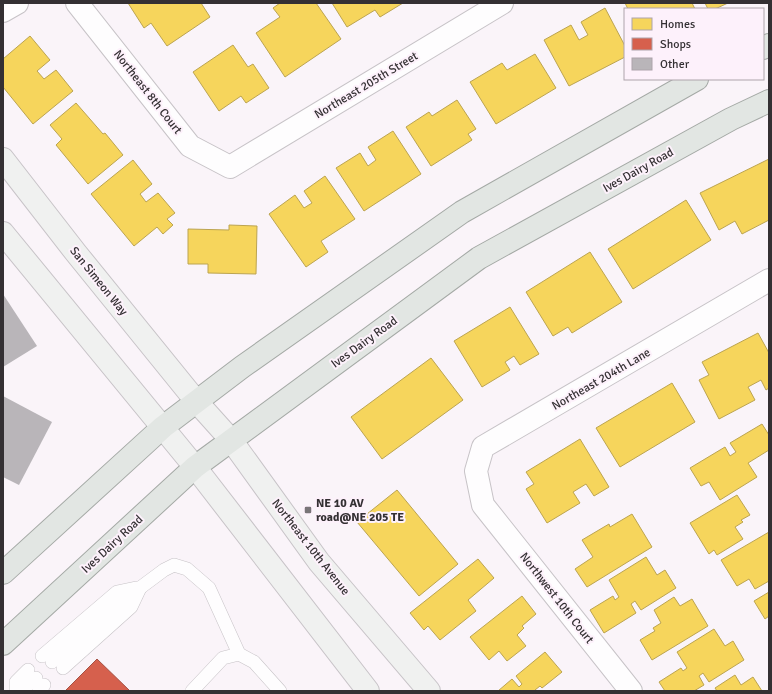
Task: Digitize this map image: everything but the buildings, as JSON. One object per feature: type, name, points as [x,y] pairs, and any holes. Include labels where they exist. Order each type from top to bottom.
[{"type":"main road","points":[[3,573],[163,427],[242,367],[462,212],[695,80]]},
{"type":"main road","name":"Ives Dairy Road","points":[[3,644],[195,467],[479,258],[731,119],[769,101]]},
{"type":"street","points":[[3,11],[17,3]]},
{"type":"street","name":"Northeast 8th Court","points":[[77,3],[190,146],[230,167]]},
{"type":"street","name":"Northeast 205th Street","points":[[230,167],[502,3]]},
{"type":"street","name":"San Simeon Way","points":[[3,159],[76,253],[196,401]]},
{"type":"street","points":[[3,233],[195,467],[368,691]]},
{"type":"street","name":"Northeast 204th Lane","points":[[483,505],[476,471],[484,447],[769,280]]},
{"type":"street","name":"Northeast 10th Avenue","points":[[196,401],[231,440],[319,562],[429,691]]},
{"type":"street","name":"Northwest 10th Court","points":[[483,505],[631,691]]},
{"type":"lane","points":[[141,586],[132,607],[52,662],[117,592],[141,586],[174,565],[186,569],[209,588],[239,654],[254,662],[280,691]]},
{"type":"lane","points":[[192,691],[223,658],[239,654]]},
{"type":"lane","points":[[16,691],[16,682],[37,681]]},
{"type":"lane","points":[[21,691],[37,681]]},
{"type":"place","name":"NE 10 AV road@NE 205 TE","points":[[308,510]]}]
